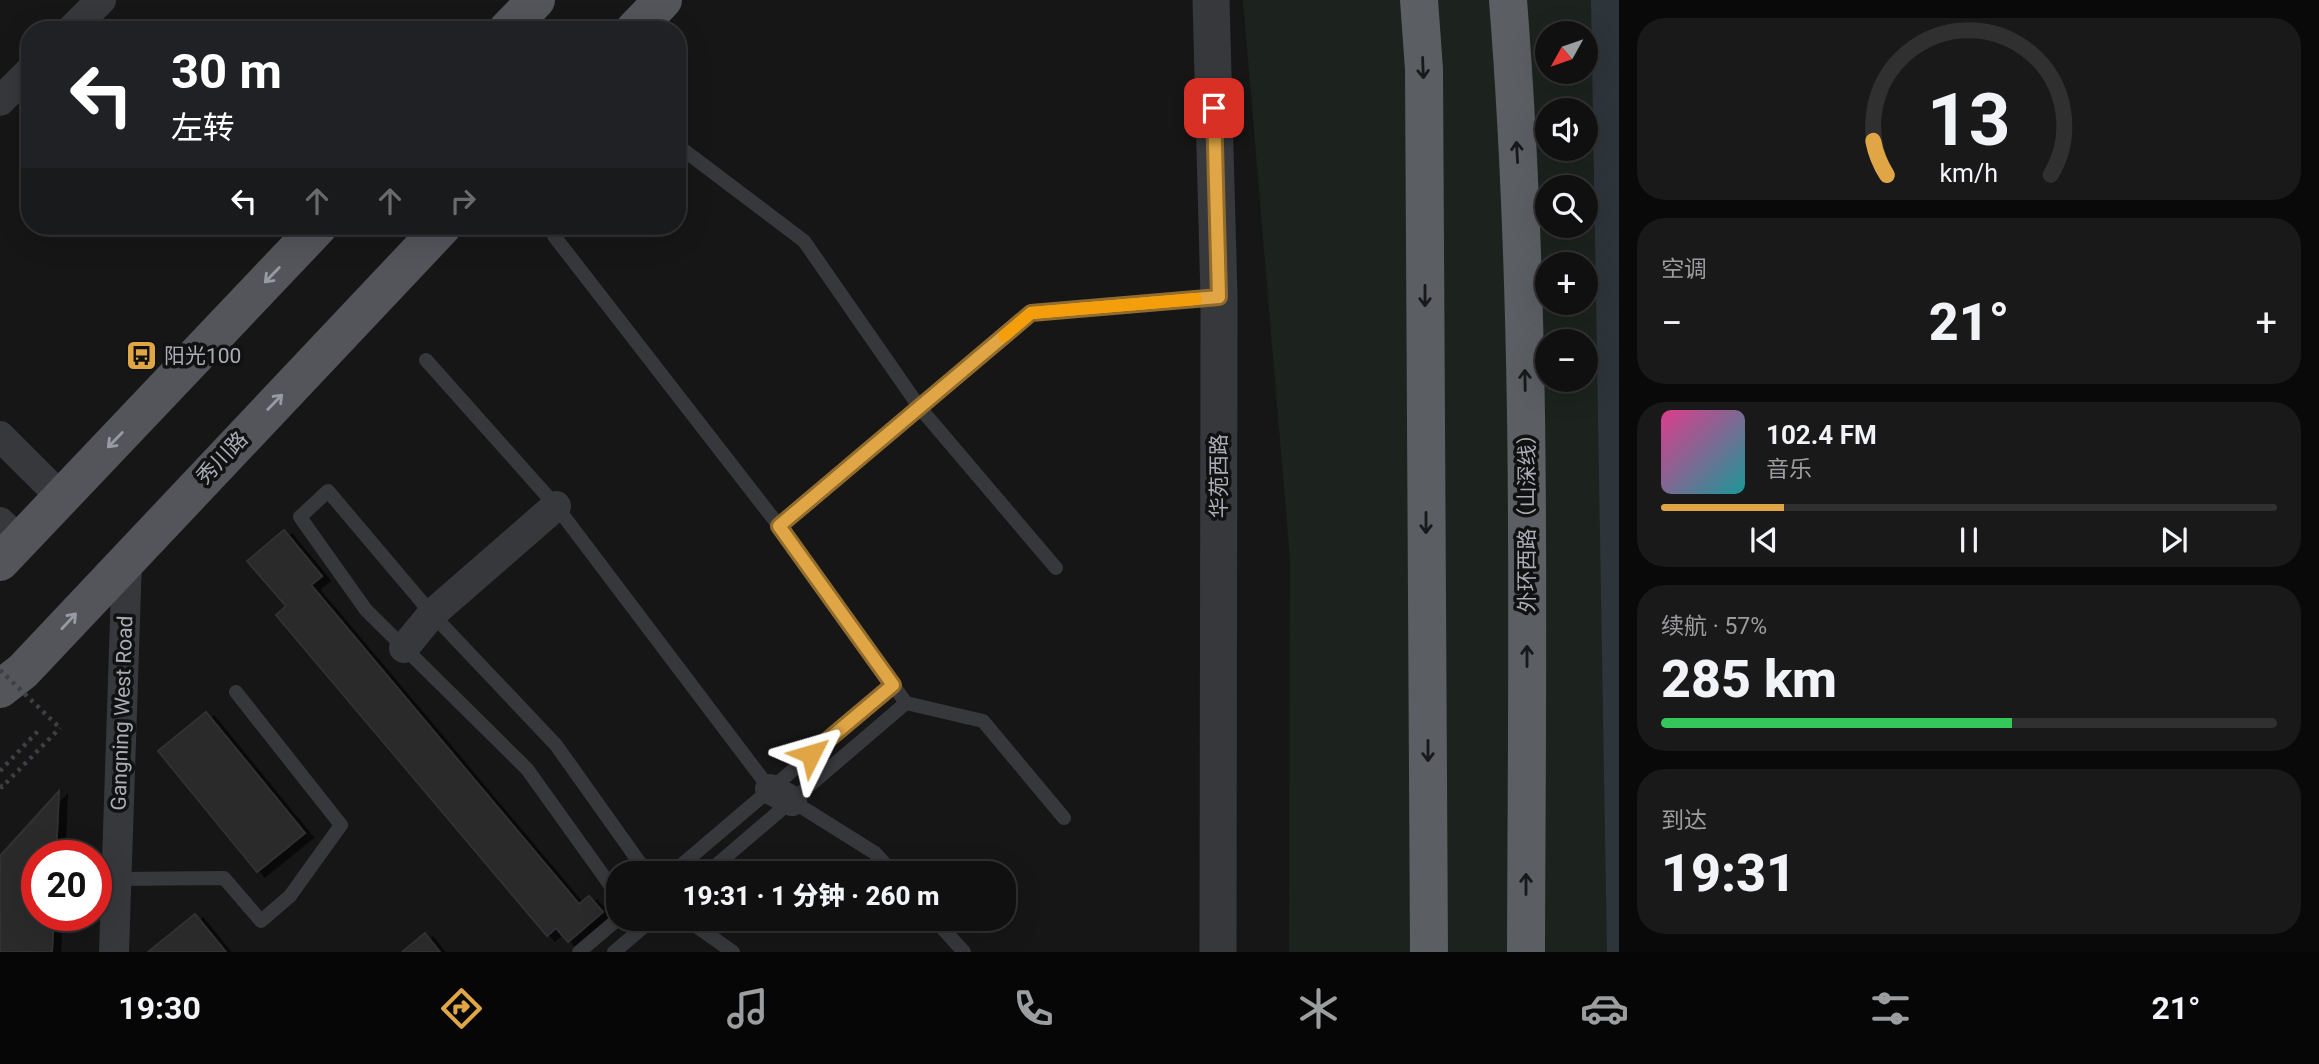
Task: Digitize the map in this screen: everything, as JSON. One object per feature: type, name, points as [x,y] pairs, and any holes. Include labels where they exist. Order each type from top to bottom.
[{"type":"highway","points":[[1419,0],[1424,82],[1429,952]]},
{"type":"highway","name":"外环西路（山深线）","points":[[1508,0],[1523,253],[1528,488],[1526,952]]},
{"type":"main road","points":[[516,21],[536,0]]},
{"type":"main road","points":[[643,21],[663,0]]},
{"type":"main road","points":[[7,542],[61,497],[310,235]]},
{"type":"main road","name":"秀川路","points":[[8,677],[127,559],[434,235]]},
{"type":"street","points":[[80,21],[101,0]]},
{"type":"street","name":"华苑西路","points":[[1211,0],[1219,297],[1218,952]]},
{"type":"street","points":[[0,101],[21,80]]},
{"type":"street","points":[[0,436],[61,497]]},
{"type":"street","points":[[404,648],[432,614],[556,506]]},
{"type":"street","name":"Gangning West Road","points":[[114,952],[127,559]]},
{"type":"street","points":[[0,702],[8,677]]},
{"type":"lane","points":[[686,152],[804,241],[920,408],[1056,568]]},
{"type":"lane","points":[[554,236],[779,526],[906,703],[983,721],[1063,818]]},
{"type":"lane","points":[[779,526],[1031,313],[1219,297]]},
{"type":"lane","points":[[426,360],[556,506],[781,795],[874,853],[882,861]]},
{"type":"lane","points":[[606,879],[527,769],[366,611],[300,517],[328,491],[432,614],[556,745],[638,861]]},
{"type":"lane","points":[[718,861],[893,685]]},
{"type":"lane","points":[[117,879],[224,878],[261,921],[289,895],[341,825],[236,692]]},
{"type":"lane","points":[[689,861],[906,703]]},
{"type":"lane","points":[[579,952],[606,929]]},
{"type":"lane","points":[[614,952],[639,931]]},
{"type":"lane","points":[[703,931],[733,952]]},
{"type":"lane","points":[[945,931],[964,952]]},
{"type":"path","points":[[0,785],[2,787],[60,727],[8,677]]},
{"type":"path","points":[[0,771],[38,731]]},
{"type":"shaded area","points":[[1243,0],[1619,0],[1619,952],[1289,952],[1290,559]]},
{"type":"shaded area","points":[[1591,0],[1619,0],[1619,952],[1607,952],[1596,315],[1598,252],[1595,252],[1595,238],[1598,238],[1598,175],[1594,175],[1594,161],[1598,161],[1598,98],[1593,98],[1592,84],[1598,84],[1598,21],[1591,21]]},
{"type":"building","points":[[284,530],[322,576],[311,585],[579,904],[589,896],[603,912],[568,942],[556,928],[547,936],[276,615],[286,606],[247,561]]},
{"type":"building","points":[[206,712],[305,833],[257,872],[158,751]]},
{"type":"building","points":[[59,791],[57,840],[21,840],[21,931],[53,931],[52,952],[0,952],[0,856]]},
{"type":"building","points":[[195,914],[226,952],[148,952]]},
{"type":"building","points":[[425,933],[440,952],[402,952]]},
{"type":"slow traffic","points":[[1004,336],[1031,313],[1196,299]]},
{"type":"place","name":"阳光100","points":[[141,356]]},
{"type":"route","points":[[811,754],[893,685],[779,526],[1031,313],[1219,297],[1214,108]]}]
